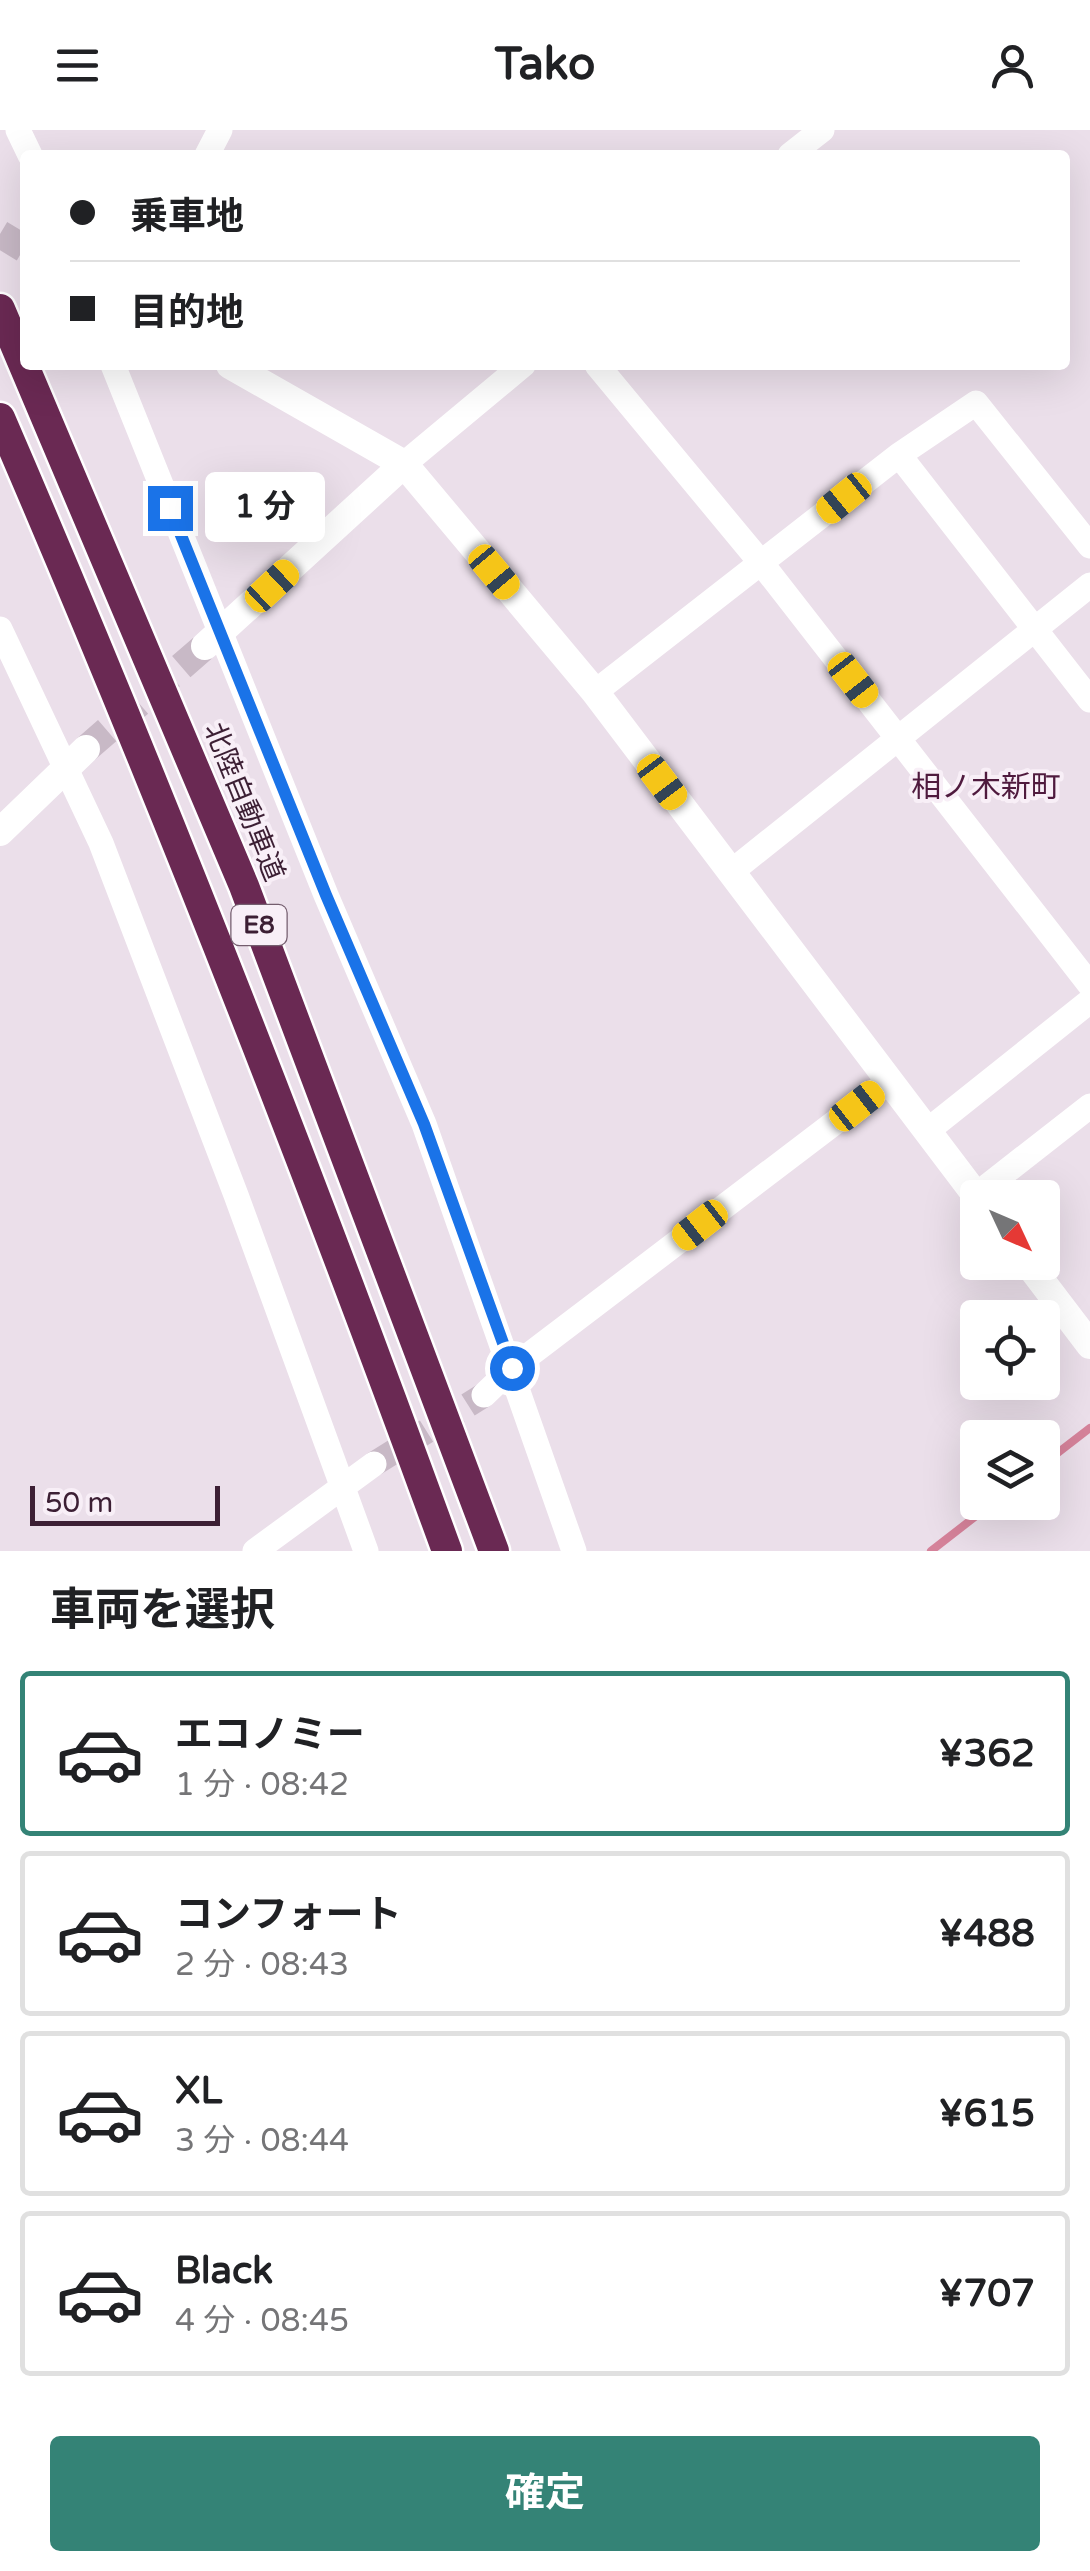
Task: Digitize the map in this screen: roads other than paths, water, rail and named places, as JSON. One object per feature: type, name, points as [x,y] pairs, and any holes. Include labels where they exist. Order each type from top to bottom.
[{"type":"highway","name":"北陸自動車道","points":[[0,308],[20,355]]},
{"type":"highway","name":"北陸自動車道","points":[[26,370],[244,886],[494,1551]]},
{"type":"highway","name":"E8","points":[[0,418],[202,900],[322,1209],[447,1551]]},
{"type":"street","points":[[796,150],[822,130]]},
{"type":"street","points":[[115,370],[213,640],[424,1124],[574,1551]]},
{"type":"street","points":[[239,370],[404,464],[594,692],[965,1180]]},
{"type":"street","points":[[213,640],[404,464],[517,370]]},
{"type":"street","points":[[601,370],[762,564],[1090,985]]},
{"type":"street","points":[[594,692],[899,455],[976,403],[1090,546]]},
{"type":"street","points":[[899,455],[1090,700]]},
{"type":"street","points":[[731,872],[1090,586]]},
{"type":"street","points":[[0,628],[78,759],[137,936],[366,1551]]},
{"type":"street","points":[[0,832],[78,759]]},
{"type":"street","points":[[928,1131],[1090,1001]]},
{"type":"street","points":[[484,1396],[512,1368],[888,1082]]},
{"type":"street","points":[[997,1180],[1090,1106]]},
{"type":"street","points":[[1041,1280],[1090,1345]]},
{"type":"street","points":[[256,1551],[374,1464]]},
{"type":"waterway","points":[[1060,1451],[1090,1428]]},
{"type":"waterway","points":[[931,1551],[971,1520]]},
{"type":"tunnel","points":[[0,234],[20,246]]},
{"type":"tunnel","points":[[86,749],[205,646]]},
{"type":"tunnel","points":[[374,1464],[484,1395]]},
{"type":"district","name":"相ノ木新町","points":[[986,787]]}]
